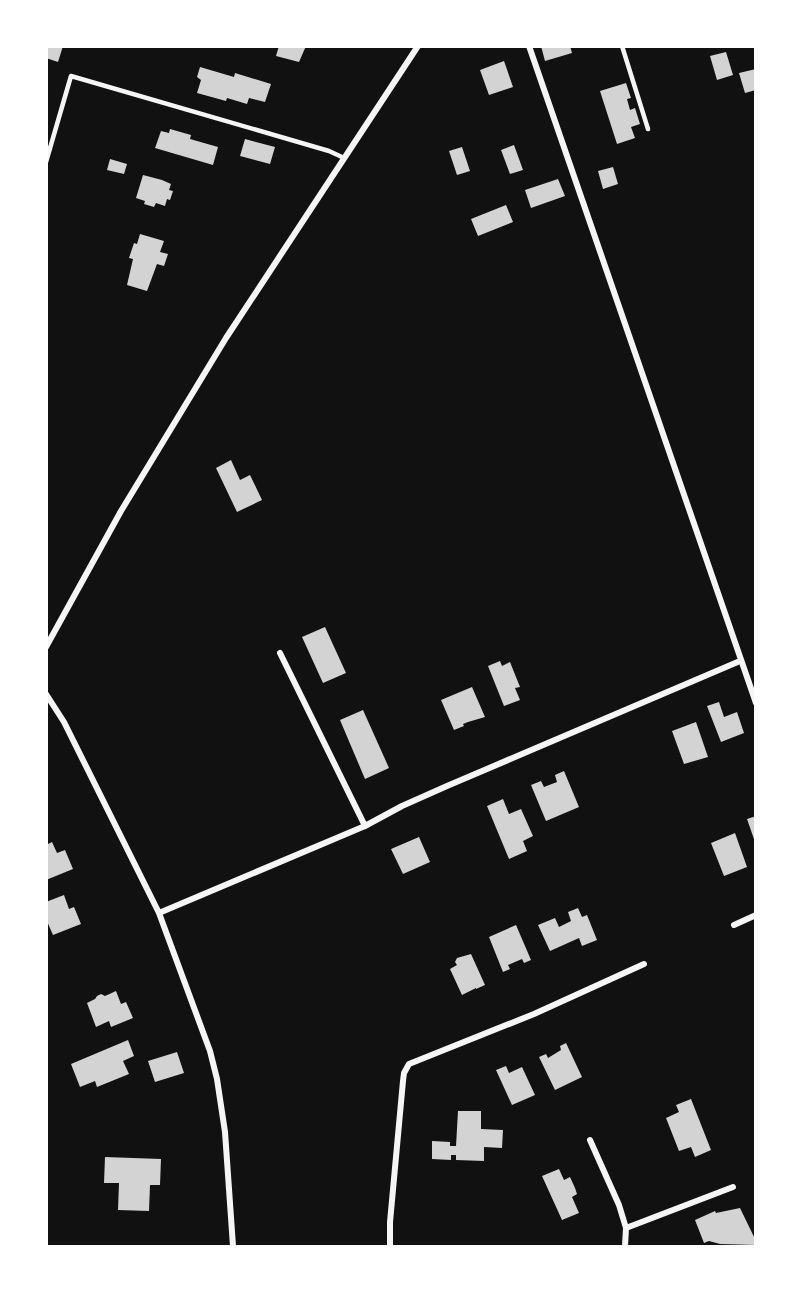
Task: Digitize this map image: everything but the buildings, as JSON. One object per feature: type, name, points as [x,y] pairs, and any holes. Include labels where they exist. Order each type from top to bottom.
[{"type":"street","points":[[46,647],[121,511],[226,338],[418,46]]},
{"type":"street","points":[[528,46],[756,703]]},
{"type":"street","points":[[280,653],[365,826]]},
{"type":"street","points":[[159,913],[365,826],[429,794],[741,661]]},
{"type":"street","points":[[46,694],[64,722],[159,913],[199,1019],[217,1078],[225,1132],[233,1246]]},
{"type":"street","points":[[734,925],[756,915]]},
{"type":"street","points":[[390,1246],[390,1222],[403,1081],[409,1064],[534,1014],[644,964]]},
{"type":"street","points":[[590,1140],[619,1205],[626,1228],[625,1246]]},
{"type":"street","points":[[626,1228],[733,1187]]},
{"type":"lane","points":[[622,46],[648,129]]},
{"type":"lane","points":[[46,162],[71,76],[329,150],[344,158]]}]
